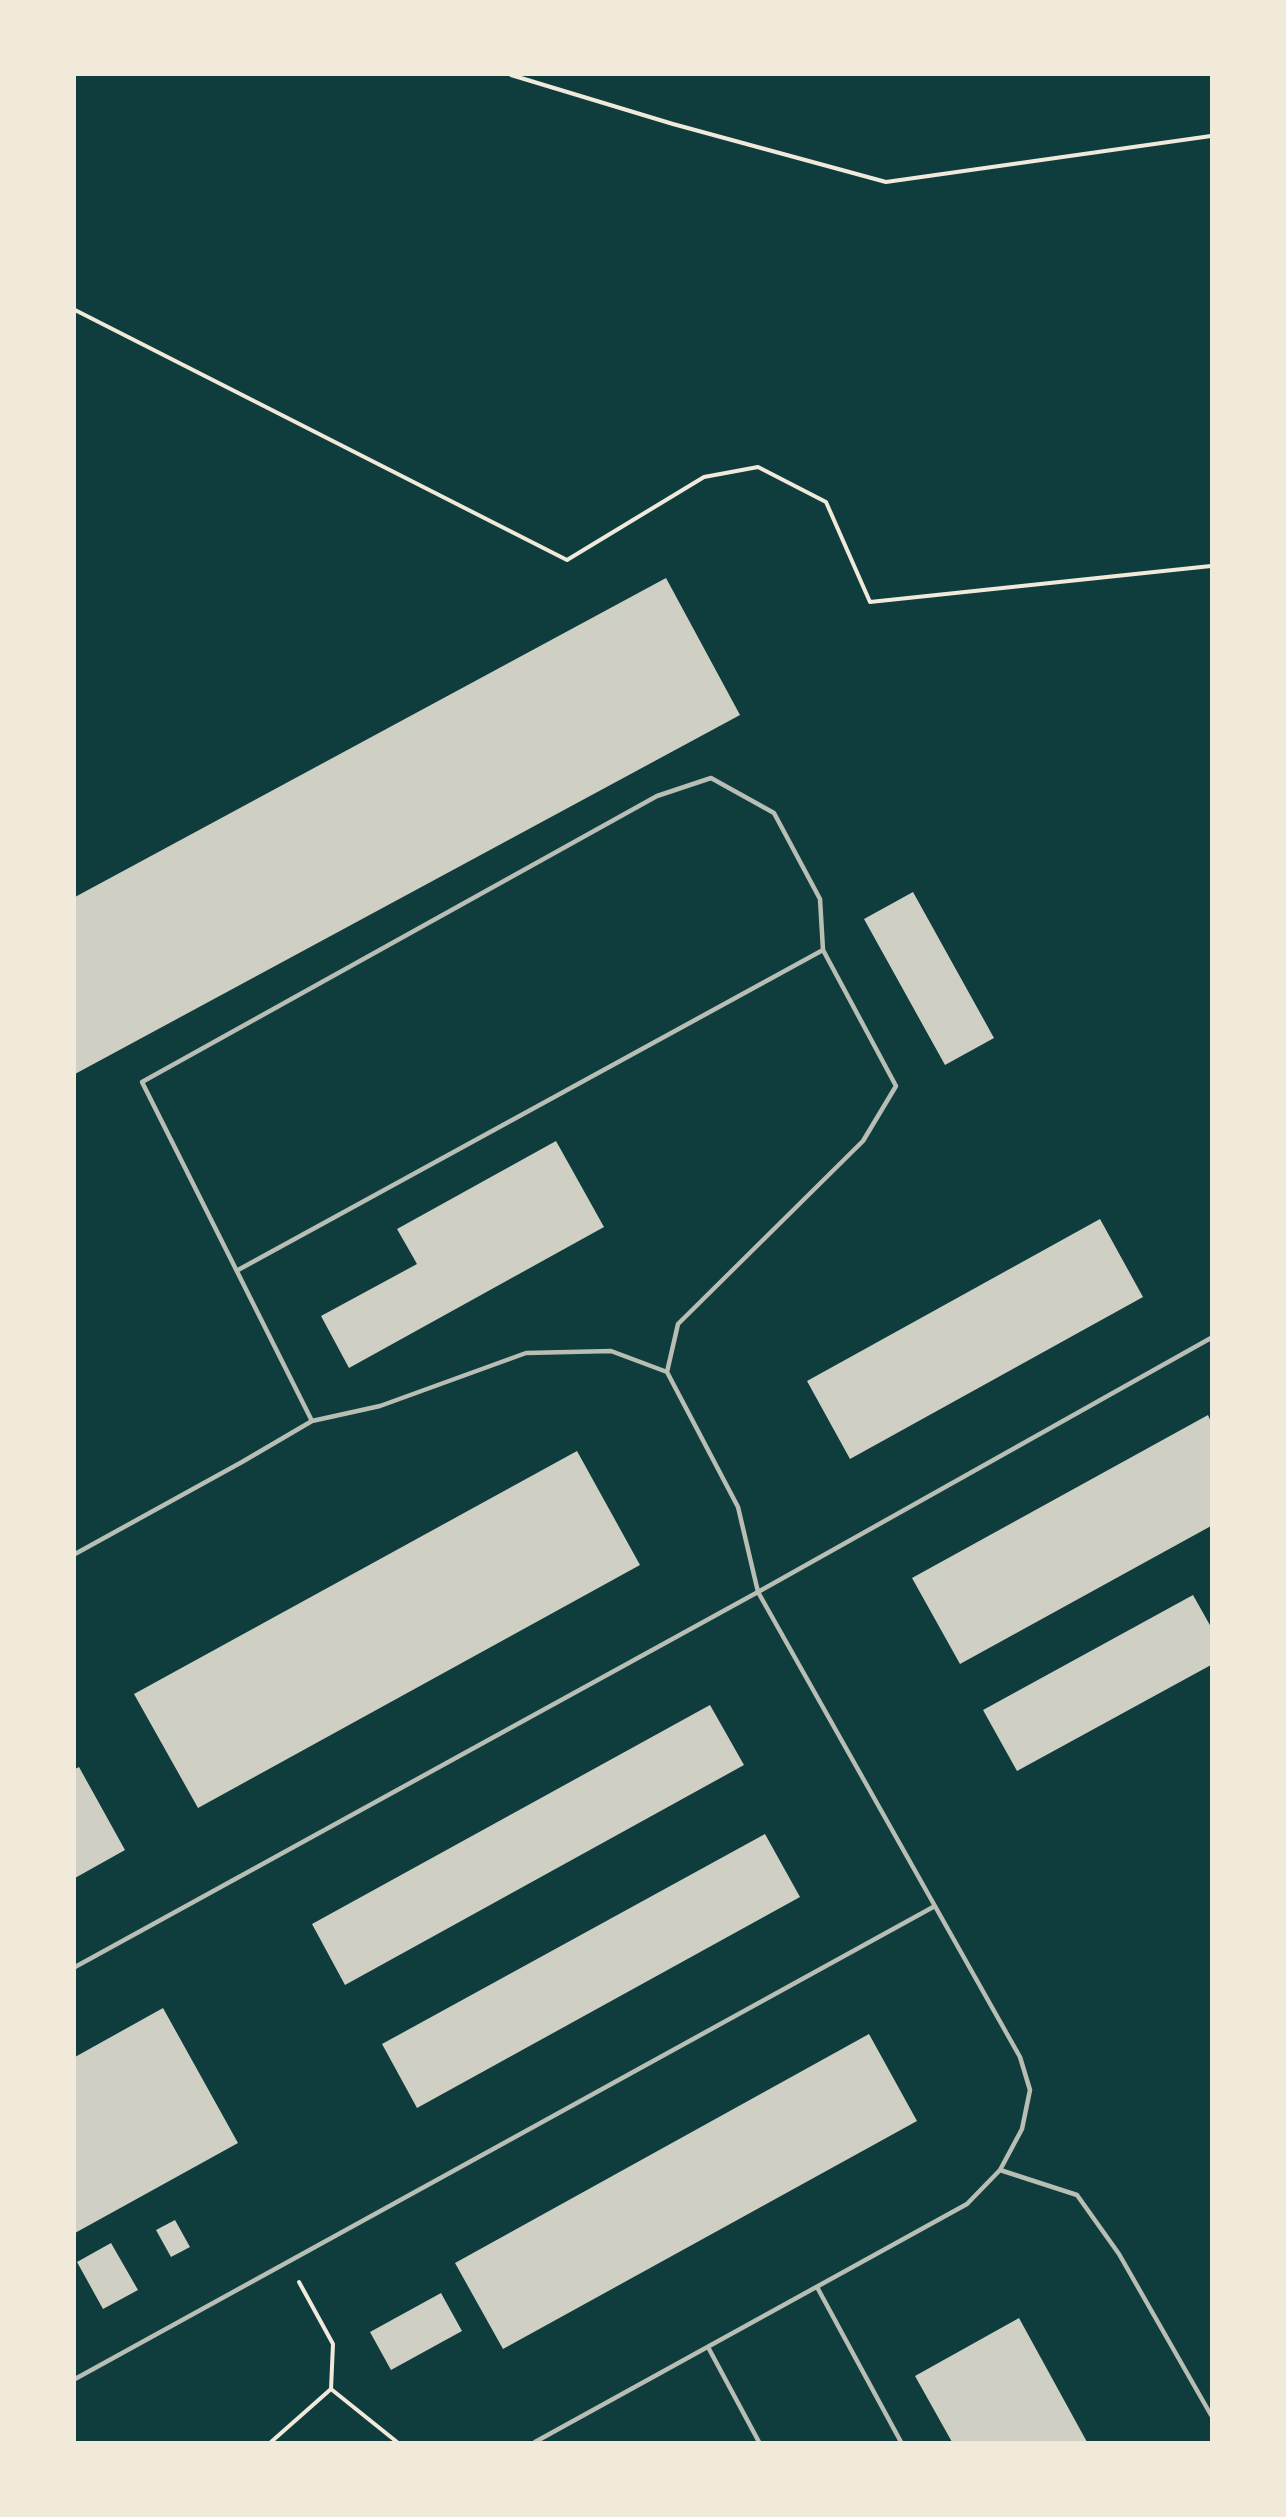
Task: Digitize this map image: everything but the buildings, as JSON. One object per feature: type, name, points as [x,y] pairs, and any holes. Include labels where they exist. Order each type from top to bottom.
[{"type":"lane","points":[[312,1421],[142,1082],[657,796],[711,778],[774,813],[820,899],[823,950],[896,1086],[863,1142],[678,1324],[667,1372],[738,1507],[758,1592],[1020,2057],[1030,2090],[1022,2129],[1000,2170],[967,2204],[535,2442]]},
{"type":"lane","points":[[238,1270],[823,950]]},
{"type":"lane","points":[[75,1967],[758,1592],[1211,1338]]},
{"type":"lane","points":[[75,1554],[312,1421],[381,1406],[526,1353],[611,1351],[667,1372]]},
{"type":"lane","points":[[75,2379],[935,1906]]},
{"type":"lane","points":[[1000,2170],[1077,2195],[1119,2254],[1211,2415]]},
{"type":"lane","points":[[817,2287],[901,2442]]},
{"type":"lane","points":[[708,2347],[759,2442]]},
{"type":"path","points":[[511,75],[673,124],[886,182],[1211,136]]},
{"type":"path","points":[[75,310],[567,560],[704,477],[758,467],[826,502],[870,602],[1211,566]]},
{"type":"path","points":[[271,2442],[331,2389],[333,2344],[288,2262]]},
{"type":"path","points":[[331,2389],[397,2442]]}]
